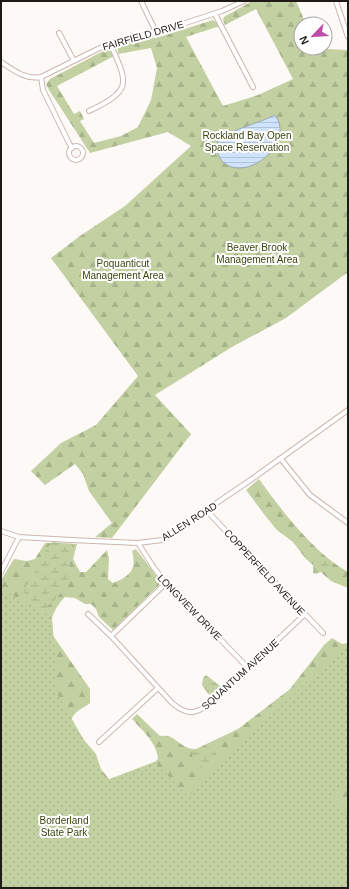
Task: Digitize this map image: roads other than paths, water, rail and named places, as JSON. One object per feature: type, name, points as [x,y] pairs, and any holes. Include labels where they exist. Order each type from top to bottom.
[{"type":"street","points":[[141,1],[156,32]]},
{"type":"street","name":"FAIRFIELD DRIVE","points":[[41,77],[110,43],[156,32],[215,14],[244,1]]},
{"type":"street","points":[[336,1],[348,37]]},
{"type":"street","points":[[215,14],[253,87]]},
{"type":"street","points":[[58,33],[74,61]]},
{"type":"street","points":[[89,111],[116,96],[124,85],[123,71],[110,43]]},
{"type":"street","points":[[1,62],[25,76],[33,78],[41,77],[43,90],[68,143],[72,148]]},
{"type":"street","name":"ALLEN ROAD","points":[[1,531],[19,537],[138,542],[153,542],[165,538],[207,511],[348,410]]},
{"type":"street","points":[[281,459],[314,499],[348,523]]},
{"type":"street","name":"COPPERFIELD AVENUE","points":[[207,511],[288,595],[304,615],[323,633]]},
{"type":"street","points":[[1,572],[19,537]]},
{"type":"street","name":"LONGVIEW DRIVE","points":[[138,542],[154,568],[166,583],[247,667]]},
{"type":"street","points":[[111,636],[166,583]]},
{"type":"street","name":"SQUANTUM AVENUE","points":[[88,614],[111,636],[180,710],[196,712],[202,710],[213,701],[247,667],[304,615]]},
{"type":"street","points":[[99,742],[158,688]]},
{"type":"water","points":[[275,115],[280,126],[279,137],[274,148],[265,157],[255,164],[243,168],[232,167],[222,161],[217,151],[218,140],[232,132]]},
{"type":"park label","name":"Rockland Bay Open Space Reservation","points":[[247,140]]},
{"type":"park label","name":"Beaver Brook Management Area","points":[[257,252]]},
{"type":"park label","name":"Poquanticut Management Area","points":[[123,268]]},
{"type":"park label","name":"Borderland State Park","points":[[64,826]]}]
